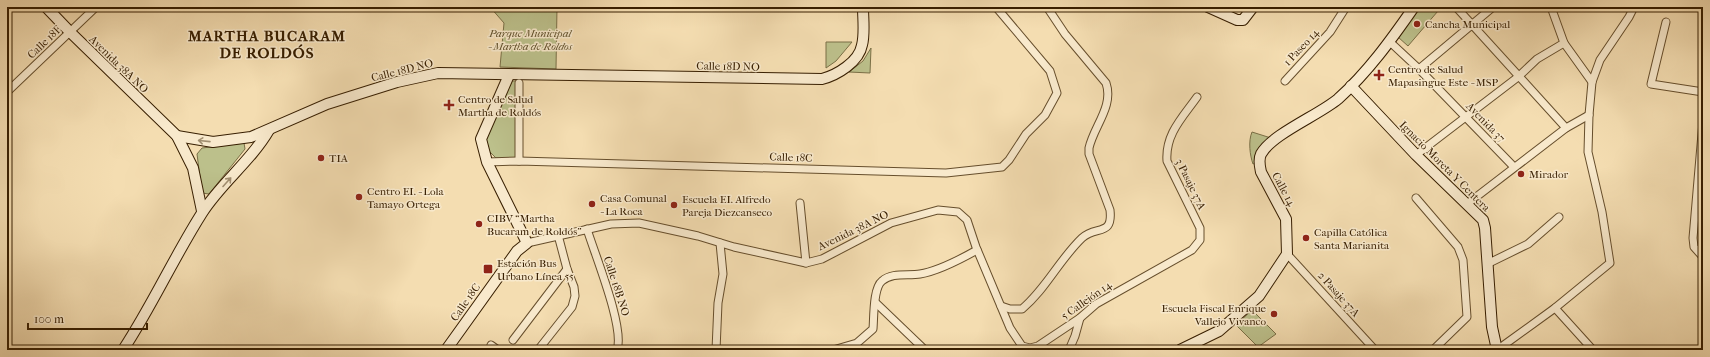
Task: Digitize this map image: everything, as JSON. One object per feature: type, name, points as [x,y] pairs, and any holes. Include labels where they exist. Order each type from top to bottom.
[{"type":"street","name":"Avenida 38A NO","points":[[46,7],[177,136],[193,168],[202,212]]},
{"type":"street","name":"Calle 18F","points":[[7,92],[96,7]]},
{"type":"street","name":"Calle 18D NO","points":[[269,130],[328,104],[415,78],[438,73],[822,79],[834,76],[855,58],[862,46],[863,7]]},
{"type":"street","name":"Calle 18C","points":[[487,162],[519,161],[946,173],[1002,167],[1009,160],[1026,134],[1045,115],[1057,93],[1050,71],[996,7]]},
{"type":"street","points":[[1001,306],[1010,309],[1022,309],[1038,293],[1070,250],[1084,236],[1105,229],[1110,224],[1111,218],[1110,210],[1089,154],[1089,148],[1107,106],[1109,92],[1106,83],[1066,34],[1047,7]]},
{"type":"street","points":[[1208,7],[1237,20],[1243,20],[1253,7]]},
{"type":"street","name":"1 Paseo 14","points":[[1285,81],[1330,32],[1346,7]]},
{"type":"street","name":"Calle 14","points":[[1287,254],[1286,219],[1261,172],[1259,165],[1261,155],[1276,138],[1337,100],[1384,50],[1414,7]]},
{"type":"street","points":[[1456,7],[1518,78],[1566,128]]},
{"type":"street","points":[[1419,69],[1493,7]]},
{"type":"street","points":[[1551,7],[1564,43],[1592,82]]},
{"type":"street","points":[[1497,350],[1555,308],[1610,264],[1602,212],[1588,152],[1589,115],[1592,82],[1600,60],[1633,7]]},
{"type":"street","points":[[1666,22],[1651,84],[1703,92]]},
{"type":"street","name":"Avenida 37","points":[[1390,42],[1419,69],[1514,167]]},
{"type":"street","points":[[1416,156],[1518,78],[1537,59],[1564,43]]},
{"type":"street","points":[[509,75],[481,138],[487,162],[527,243]]},
{"type":"street","points":[[519,84],[519,161]]},
{"type":"street","name":"Ignacio Moreta Y Centera","points":[[1351,86],[1416,156],[1467,204],[1484,224],[1492,328],[1497,350]]},
{"type":"street","name":"3 Pasaje 37A","points":[[1197,97],[1176,125],[1166,148],[1167,161],[1200,228],[1200,240]]},
{"type":"street","points":[[1467,204],[1566,128],[1589,115]]},
{"type":"street","points":[[1702,254],[1694,247],[1693,238],[1703,122]]},
{"type":"street","points":[[177,136],[194,140],[226,141],[251,137],[269,130]]},
{"type":"street","points":[[123,350],[139,326],[202,212],[260,145],[269,130]]},
{"type":"street","points":[[1416,198],[1458,247],[1463,260],[1467,317],[1433,350]]},
{"type":"street","points":[[800,203],[806,263]]},
{"type":"street","name":"Avenida 38A NO","points":[[587,229],[610,224],[639,223],[806,263],[822,259],[891,223],[938,210],[958,212],[968,220],[977,250],[1001,306]]},
{"type":"street","points":[[1487,264],[1528,244],[1559,217]]},
{"type":"street","name":"Calle 18C","points":[[446,350],[517,251],[527,243],[587,229]]},
{"type":"street","name":"Calle 18B NO","points":[[587,229],[618,325],[619,345],[617,350]]},
{"type":"street","points":[[538,350],[572,307],[575,296],[574,286],[567,269],[558,235]]},
{"type":"street","name":"5 Callejón 14","points":[[1001,306],[1018,342],[1022,346],[1030,348],[1038,346],[1080,318],[1096,304],[1127,285],[1168,265],[1192,250],[1200,240]]},
{"type":"street","points":[[716,350],[718,303],[723,274],[720,243]]},
{"type":"street","points":[[833,350],[858,343],[873,329],[876,291],[882,281],[899,274],[921,274],[958,260],[977,250]]},
{"type":"street","points":[[1180,350],[1219,331],[1259,296],[1287,254]]},
{"type":"street","name":"2 Pasaje 37A","points":[[1287,254],[1375,350]]},
{"type":"street","points":[[514,340],[567,269]]},
{"type":"street","points":[[876,303],[925,350]]},
{"type":"street","points":[[1555,308],[1593,350]]},
{"type":"street","points":[[1069,350],[1080,318]]},
{"type":"street","points":[[491,345],[498,350]]},
{"type":"green space","name":"Parque Municipal - Martha de Roldos","points":[[490,7],[557,7],[556,69],[500,67],[504,23]]},
{"type":"green space","name":"Cancha Municipal","points":[[1420,7],[1434,7],[1438,11],[1408,46],[1398,37]]},
{"type":"green space","points":[[826,42],[852,42],[836,61],[826,68]]},
{"type":"green space","points":[[871,48],[870,73],[849,72],[863,61]]},
{"type":"green space","points":[[510,81],[518,81],[517,159],[496,158],[489,151],[484,137]]},
{"type":"green space","points":[[1252,132],[1271,138],[1256,163],[1253,164],[1250,148]]},
{"type":"green space","points":[[244,143],[245,149],[209,194],[202,193],[197,154],[202,148]]},
{"type":"green space","points":[[1252,310],[1276,334],[1258,347],[1236,325]]},
{"type":"place","name":"Cancha Municipal","points":[[1417,24]]},
{"type":"place","name":"Centro de Salud Mapasingue Este - MSP","points":[[1379,75]]},
{"type":"place","name":"Centro de Salud Martha de Roldós","points":[[449,105]]},
{"type":"place","name":"TIA","points":[[321,158]]},
{"type":"place","name":"Mirador","points":[[1521,174]]},
{"type":"place","name":"Centro EI. - Lola Tamayo Ortega","points":[[359,197]]},
{"type":"place","name":"Casa Comunal - La Roca","points":[[592,204]]},
{"type":"place","name":"Escuela EI. Alfredo Pareja Diezcanseco","points":[[674,205]]},
{"type":"place","name":"CIBV “Martha Bucaram de Roldós”","points":[[479,224]]},
{"type":"place","name":"Capilla Católica Santa Marianita","points":[[1306,238]]},
{"type":"place","name":"Estación Bus Urbano Línea 55","points":[[488,269]]},
{"type":"place","name":"Escuela Fiscal Enrique Vallejo Vivanco","points":[[1274,314]]},
{"type":"district","name":"MARTHA BUCARAM DE ROLDÓS","points":[[267,44]]}]
